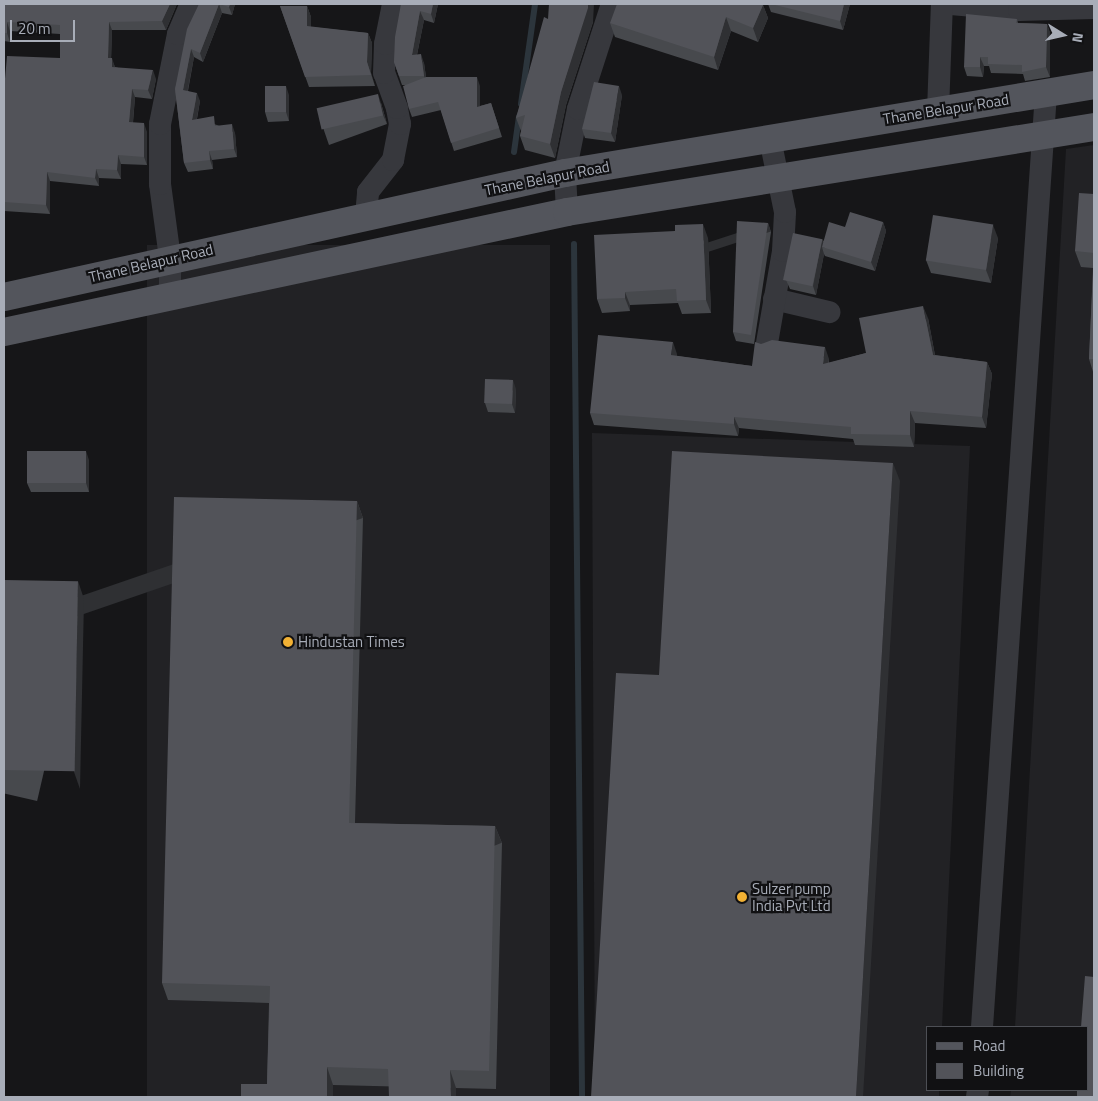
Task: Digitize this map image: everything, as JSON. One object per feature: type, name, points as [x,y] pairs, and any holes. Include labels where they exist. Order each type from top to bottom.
[{"type":"main road","name":"Thane Belapur Road","points":[[4,297],[170,258],[565,173],[1094,85]]},
{"type":"main road","points":[[4,332],[170,294],[567,212],[1094,128]]},
{"type":"street","points":[[170,294],[170,258],[160,184],[160,124],[178,34],[191,4]]},
{"type":"street","points":[[366,216],[368,192],[393,160],[400,124],[397,108],[384,72],[385,44],[393,4]]},
{"type":"street","points":[[567,212],[565,173],[578,109],[612,4]]},
{"type":"street","points":[[938,111],[942,4]]},
{"type":"street","points":[[951,4],[1020,10],[1094,8]]},
{"type":"street","points":[[982,1026],[1046,93]]},
{"type":"street","points":[[767,343],[784,251],[785,212],[770,139]]},
{"type":"street","points":[[774,299],[829,312]]},
{"type":"shaded area","points":[[1094,145],[1094,1097],[1010,1097],[1011,1091],[1088,1091],[1088,1026],[1015,1026],[1066,149]]},
{"type":"shaded area","name":"Hindustan Times","points":[[147,245],[550,245],[550,1097],[147,1097]]},
{"type":"shaded area","name":"Sulzer pump India Pvt Ltd","points":[[592,433],[970,446],[942,1026],[926,1026],[926,1091],[939,1091],[939,1097],[595,1097]]},
{"type":"building","points":[[4,4],[170,4],[162,21],[109,22],[108,58],[112,58],[112,67],[153,70],[148,90],[132,89],[129,122],[144,123],[144,157],[118,155],[117,170],[96,169],[95,178],[47,172],[46,205],[4,202],[4,90],[7,56],[60,58],[60,25],[7,22],[7,33],[4,33]]},
{"type":"building","points":[[199,4],[219,4],[200,53],[191,49],[183,90],[197,93],[192,120],[214,116],[215,126],[232,124],[234,149],[209,151],[210,160],[184,163],[175,89],[187,29]]},
{"type":"building","points":[[219,4],[230,4],[229,7]]},
{"type":"building","points":[[401,4],[433,4],[431,14],[420,11],[412,55],[421,54],[424,76],[399,76],[394,62],[395,37]]},
{"type":"building","points":[[549,4],[588,4],[561,92],[550,144],[520,136],[525,115],[516,118],[544,17],[548,19]]},
{"type":"building","points":[[617,4],[763,5],[753,28],[726,17],[714,57],[610,23]]},
{"type":"building","points":[[771,4],[844,4],[840,21]]},
{"type":"building","points":[[280,6],[307,6],[307,26],[368,33],[367,62],[371,75],[305,77]]},
{"type":"building","points":[[966,14],[1017,19],[1016,23],[1047,24],[1046,67],[1022,72],[1022,65],[988,64],[988,57],[980,57],[980,67],[964,67]]},
{"type":"building","points":[[426,77],[477,77],[477,107],[491,103],[499,128],[451,143],[438,102],[409,109],[403,86]]},
{"type":"building","points":[[594,82],[619,86],[611,133],[582,129]]},
{"type":"building","points":[[265,86],[286,86],[286,112],[265,112]]},
{"type":"building","points":[[378,94],[383,115],[322,130],[317,108]]},
{"type":"building","points":[[1079,193],[1094,194],[1094,253],[1075,251]]},
{"type":"building","points":[[850,212],[883,222],[871,262],[822,247],[829,222],[845,227]]},
{"type":"building","points":[[933,215],[993,225],[986,270],[926,260]]},
{"type":"building","points":[[737,221],[768,223],[751,335],[733,332]]},
{"type":"building","points":[[703,224],[706,300],[677,301],[676,289],[625,292],[625,298],[597,299],[594,235],[675,231],[675,225]]},
{"type":"building","points":[[793,233],[822,239],[812,286],[783,280]]},
{"type":"building","points":[[1094,253],[1094,359],[1089,359]]},
{"type":"building","points":[[923,306],[933,355],[987,362],[982,417],[910,411],[910,435],[851,434],[851,427],[734,417],[734,424],[590,413],[598,335],[673,342],[671,355],[752,366],[755,342],[761,344],[772,340],[825,347],[823,364],[866,353],[859,318]]},
{"type":"building","points":[[485,379],[513,380],[512,404],[484,403]]},
{"type":"building","points":[[27,451],[86,451],[86,483],[27,483]]},
{"type":"building","name":"Sulzer pump India Pvt Ltd","points":[[672,451],[893,463],[856,1097],[591,1097],[616,673],[659,675]]},
{"type":"building","points":[[174,497],[357,501],[349,823],[495,826],[489,1071],[450,1070],[451,1097],[389,1097],[388,1069],[327,1067],[327,1097],[241,1097],[241,1084],[267,1084],[270,986],[162,983]]},
{"type":"building","points":[[4,580],[78,581],[75,771],[4,770]]},
{"type":"building","points":[[1085,976],[1094,977],[1094,1097],[1077,1097],[1077,1091],[1088,1091],[1088,1026],[1081,1026]]},
{"type":"waterway","points":[[521,104],[535,4]]},
{"type":"waterway","points":[[514,152],[519,116]]},
{"type":"waterway","points":[[574,244],[582,1097]]},
{"type":"place","name":"Hindustan Times","points":[[288,642]]},
{"type":"place","name":"Sulzer pump India Pvt Ltd","points":[[742,897]]}]
